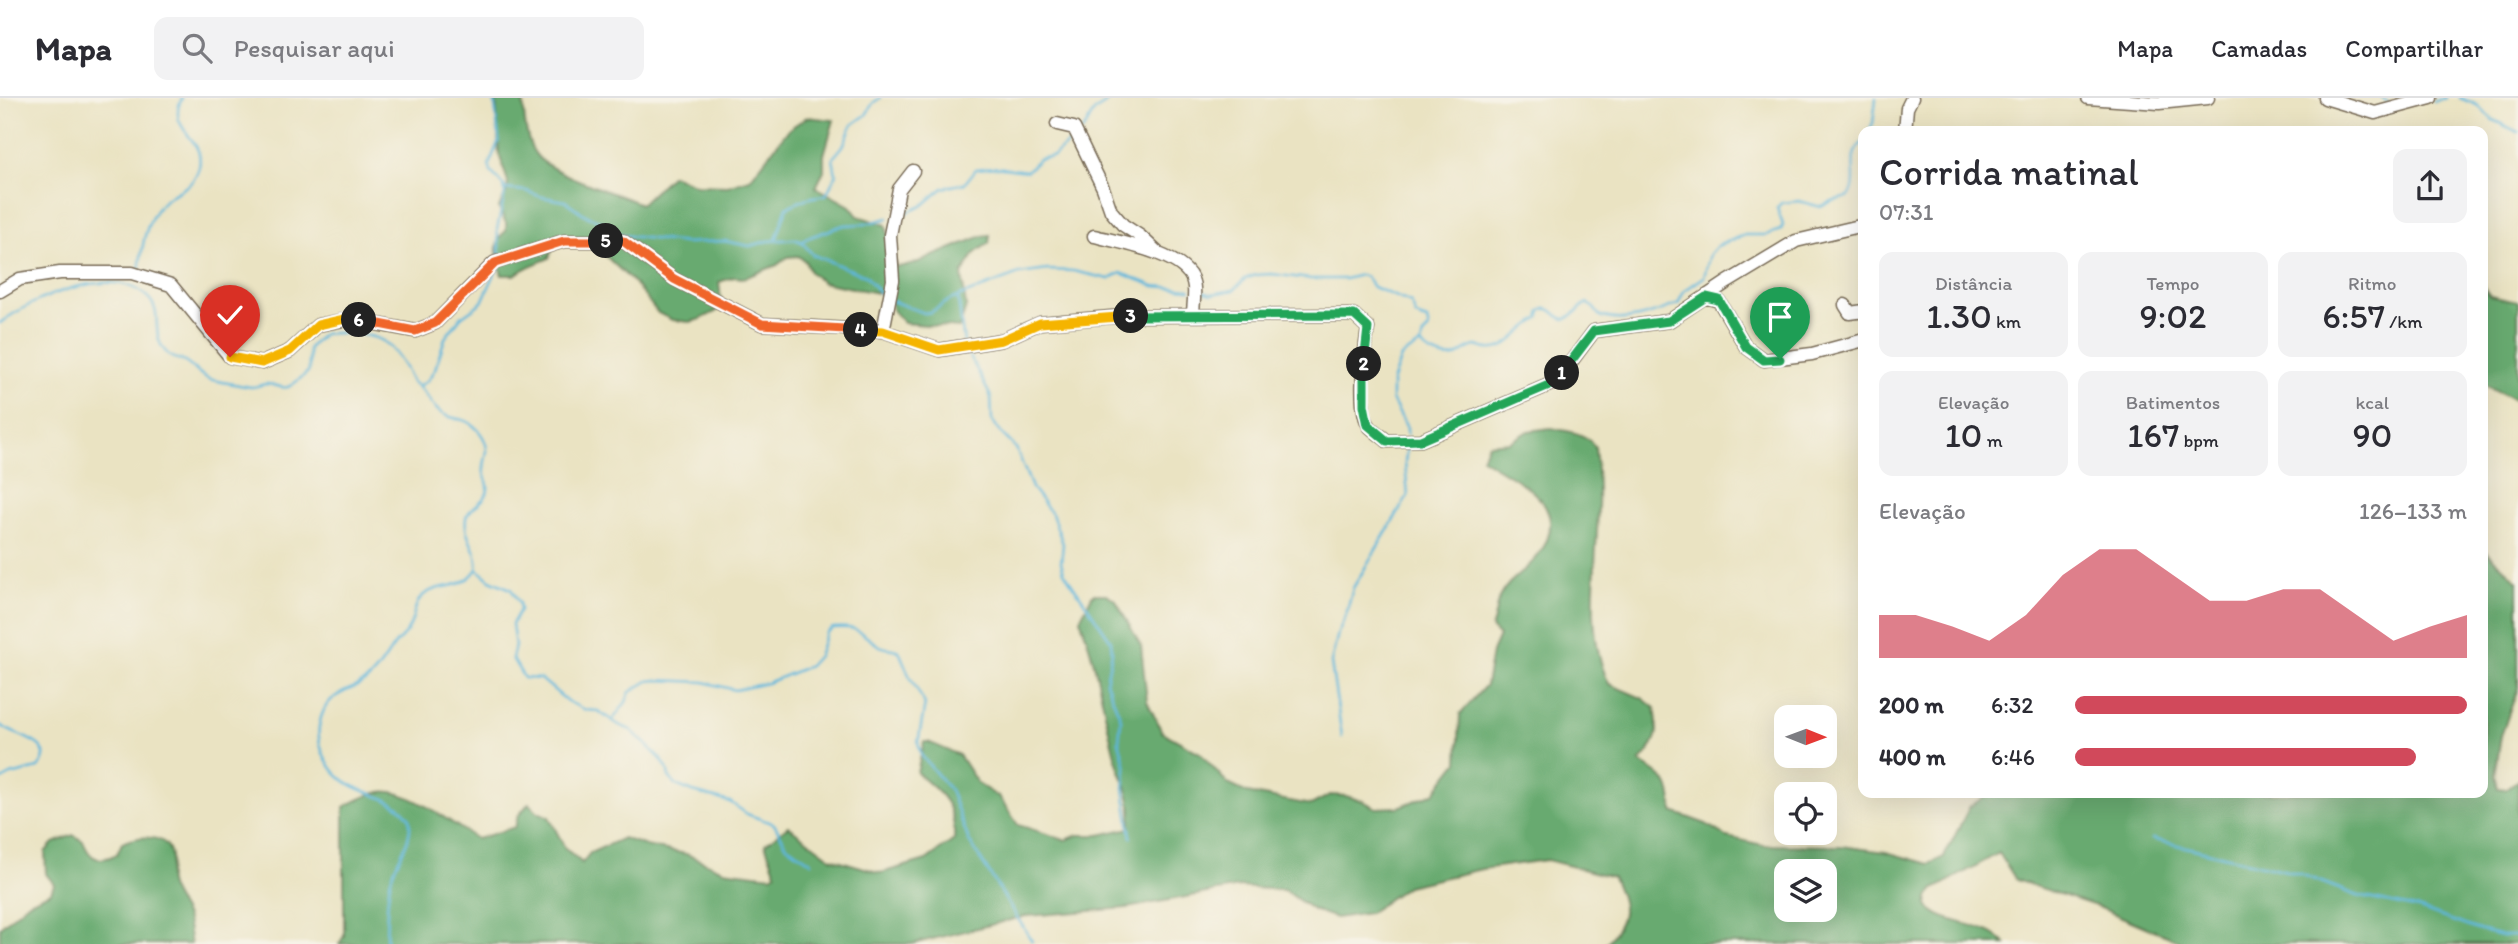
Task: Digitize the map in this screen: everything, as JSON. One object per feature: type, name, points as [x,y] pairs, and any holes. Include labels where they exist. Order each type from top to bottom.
[{"type":"street","points":[[1905,126],[1907,108],[1912,98]]},
{"type":"street","points":[[2088,98],[2159,103],[2208,98]]},
{"type":"street","points":[[2325,98],[2375,113],[2431,98]]},
{"type":"street","points":[[1057,124],[1074,128],[1111,211],[1123,225],[1157,252],[1188,271],[1194,282],[1193,315]]},
{"type":"street","points":[[883,331],[893,280],[890,235],[899,189],[913,171]]},
{"type":"street","points":[[0,291],[20,279],[60,273],[132,273],[171,285],[230,357],[262,363],[290,351],[318,325],[349,318],[415,331],[435,323],[495,263],[564,241],[623,241],[674,279],[762,324],[883,331],[939,350],[1002,340],[1040,323],[1123,316],[1354,315],[1368,328],[1364,357],[1364,405],[1368,425],[1387,441],[1398,441],[1421,440],[1556,382],[1594,331],[1669,321],[1796,241],[1858,226]]},
{"type":"street","points":[[1094,236],[1157,252]]},
{"type":"street","points":[[1706,297],[1719,300],[1746,347],[1764,360],[1812,354],[1858,342]]},
{"type":"street","points":[[1845,305],[1850,313],[1858,312]]},
{"type":"green space","points":[[496,98],[523,98],[530,143],[537,156],[545,163],[570,177],[641,204],[672,175],[696,185],[727,186],[750,179],[789,129],[807,117],[834,120],[824,155],[824,171],[816,187],[850,206],[858,216],[886,225],[895,267],[911,265],[990,235],[989,243],[975,253],[962,274],[966,307],[959,328],[904,323],[893,311],[888,295],[822,282],[798,256],[788,257],[777,265],[744,278],[734,277],[719,282],[721,301],[717,311],[690,322],[672,320],[658,313],[634,283],[591,242],[557,238],[549,258],[515,275],[502,275],[497,245],[506,231],[506,223],[499,208],[508,182],[499,154]]},
{"type":"green space","points":[[2488,293],[2490,296],[2518,302],[2518,401],[2488,386]]},
{"type":"green space","points":[[1551,428],[1581,435],[1595,447],[1598,492],[1594,620],[1601,663],[1609,684],[1642,698],[1655,708],[1656,738],[1640,762],[1666,782],[1671,794],[1673,812],[1706,824],[1727,837],[1763,845],[1841,846],[1886,852],[1929,864],[1944,857],[1970,806],[1984,798],[2488,798],[2488,554],[2518,581],[2518,688],[2501,736],[2495,776],[2498,788],[2506,789],[2518,780],[2518,944],[2185,944],[2096,906],[2016,880],[1999,853],[1933,890],[1927,906],[1944,918],[1985,930],[2006,944],[1606,944],[1618,927],[1623,912],[1621,897],[1613,877],[1547,860],[1482,869],[1407,886],[1369,913],[1336,918],[1313,910],[1284,890],[1239,887],[1127,908],[1027,916],[912,944],[339,944],[344,936],[344,807],[380,792],[404,795],[417,801],[477,839],[515,827],[518,816],[529,803],[538,812],[549,817],[565,848],[582,863],[590,853],[623,838],[686,854],[723,870],[772,876],[776,873],[765,844],[788,826],[831,858],[881,873],[926,860],[954,840],[953,817],[946,801],[917,773],[924,742],[928,742],[959,755],[978,784],[1000,798],[1018,825],[1066,840],[1078,835],[1099,835],[1130,828],[1130,799],[1115,756],[1080,619],[1093,594],[1107,594],[1116,601],[1141,646],[1147,701],[1162,732],[1200,753],[1228,784],[1247,793],[1311,805],[1330,795],[1346,796],[1376,808],[1399,807],[1434,793],[1458,762],[1460,714],[1486,685],[1492,652],[1499,636],[1491,628],[1500,596],[1508,584],[1540,553],[1549,535],[1550,520],[1536,495],[1482,458],[1488,444],[1510,442],[1528,431]]},
{"type":"green space","points":[[73,835],[83,841],[92,856],[100,859],[117,854],[122,843],[136,839],[158,839],[164,843],[171,856],[169,883],[186,917],[191,944],[0,944],[0,927],[29,902],[51,892],[54,884],[46,874],[45,852],[53,843]]},
{"type":"waterway","points":[[139,271],[151,218],[166,199],[192,181],[199,167],[197,148],[178,118],[182,98]]},
{"type":"waterway","points":[[494,98],[499,140],[489,165],[491,172],[504,186],[505,193],[497,229],[500,257]]},
{"type":"waterway","points":[[776,240],[787,207],[808,198],[826,195],[836,175],[833,158],[843,146],[852,125],[866,115],[873,103],[880,98]]},
{"type":"waterway","points":[[1082,131],[1094,112],[1109,98]]},
{"type":"waterway","points":[[1872,126],[1876,98]]},
{"type":"waterway","points":[[2382,98],[2389,105]]},
{"type":"waterway","points":[[2433,102],[2446,98]]},
{"type":"waterway","points":[[2460,98],[2477,105],[2493,120],[2518,132]]},
{"type":"waterway","points":[[898,216],[922,206],[943,188],[965,183],[976,169],[995,167],[1027,171],[1039,159],[1054,156],[1074,138]]},
{"type":"waterway","points":[[1421,344],[1437,355],[1448,358],[1477,346],[1487,349],[1504,346],[1539,319],[1541,311],[1545,309],[1567,319],[1587,303],[1599,315],[1628,319],[1678,304],[1684,291],[1704,277],[1710,254],[1717,246],[1745,235],[1766,235],[1781,230],[1783,225],[1777,208],[1781,203],[1799,201],[1821,207],[1849,197],[1853,190],[1853,160],[1858,147]]},
{"type":"waterway","points":[[505,189],[526,191],[565,201],[621,235],[685,243],[724,241],[750,246],[768,241],[795,239],[802,242],[813,255],[866,276],[886,298]]},
{"type":"waterway","points":[[802,242],[844,225],[865,224],[888,218]]},
{"type":"waterway","points":[[420,385],[427,381],[435,369],[445,338],[461,317],[482,302],[498,267]]},
{"type":"waterway","points":[[892,301],[924,313],[931,312],[950,300],[1019,274],[1048,270],[1073,271],[1109,279],[1121,273],[1154,286],[1190,289]]},
{"type":"waterway","points":[[1200,290],[1212,294],[1234,290],[1245,279],[1256,275],[1271,274],[1310,279],[1345,279],[1361,275],[1366,277],[1373,287],[1411,303],[1416,316],[1427,320],[1429,329],[1423,335],[1421,344]]},
{"type":"waterway","points":[[0,323],[53,294],[97,283],[118,284],[136,289],[151,301],[156,312],[158,338],[169,355],[209,379],[251,387],[267,384],[288,387],[296,382],[309,371],[309,348],[323,334],[370,336],[383,341],[392,349],[412,382],[441,413],[470,423],[483,438],[487,446],[484,470],[488,484],[487,493],[466,518],[477,569],[464,581],[432,590],[421,597],[407,631],[377,670],[366,681],[333,698],[324,710],[319,726],[321,749],[333,770],[350,784],[392,803],[409,817],[407,843],[390,883],[386,944]]},
{"type":"waterway","points":[[958,298],[964,343]]},
{"type":"waterway","points":[[1407,435],[1407,428],[1392,400],[1392,382],[1401,357],[1421,344]]},
{"type":"waterway","points":[[966,349],[991,397],[992,420],[1016,448],[1032,488],[1052,514],[1063,544],[1061,562],[1064,572],[1111,641],[1112,652],[1106,682],[1121,719],[1119,741],[1126,768],[1124,788],[1131,837]]},
{"type":"waterway","points":[[1342,737],[1331,663],[1353,588],[1408,496],[1405,463],[1407,445]]},
{"type":"waterway","points":[[477,569],[490,580],[511,589],[519,603],[520,610],[512,624],[515,646],[512,658],[524,678],[541,679],[567,701],[585,710],[598,711],[631,730],[661,759],[676,785],[730,802],[747,814],[774,824],[787,846],[811,862]]},
{"type":"waterway","points":[[612,721],[630,692],[648,681],[704,682],[735,690],[767,683],[809,666],[818,656],[826,633],[833,628],[854,629],[880,646],[899,651],[925,704],[918,743],[921,755],[950,790],[969,841],[1032,941]]},
{"type":"waterway","points":[[0,725],[33,741],[44,752],[44,759],[38,768],[11,775],[0,781]]},
{"type":"waterway","points":[[2152,839],[2300,874],[2358,896],[2420,909],[2478,930],[2502,936],[2518,936]]},
{"type":"route","points":[[230,357],[262,363],[290,351],[318,325],[349,318],[415,331],[435,323],[495,263],[564,241],[623,241],[674,279],[762,324],[883,331],[939,350],[1002,340],[1040,323],[1123,316],[1354,315],[1368,328],[1364,357],[1364,405],[1368,425],[1387,441],[1421,440],[1556,382],[1594,331],[1669,321],[1706,297],[1719,300],[1746,347],[1764,360],[1780,359]]}]
